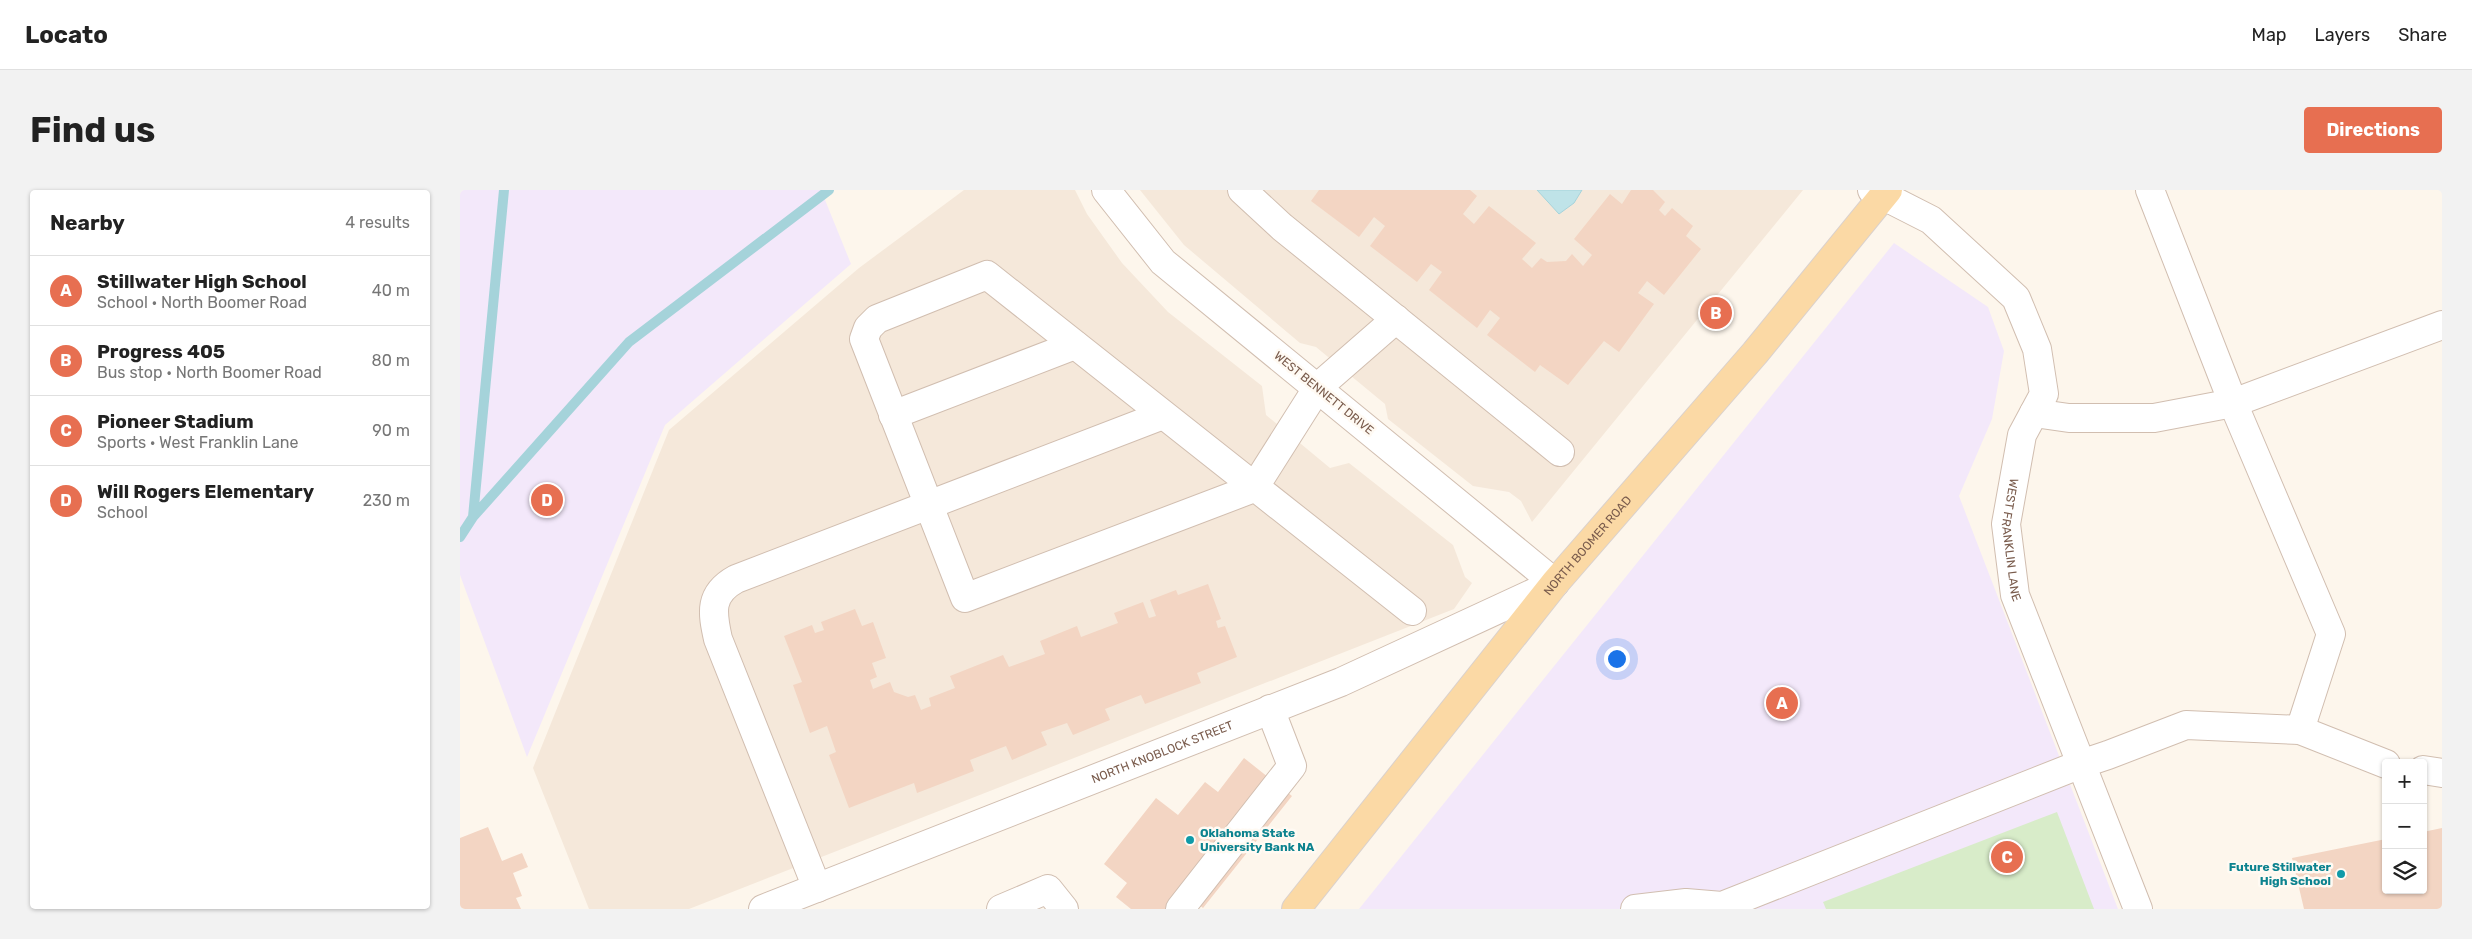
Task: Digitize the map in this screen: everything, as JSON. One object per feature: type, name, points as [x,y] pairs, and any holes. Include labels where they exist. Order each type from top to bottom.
[{"type":"main road","name":"NORTH BOOMER ROAD","points":[[1296,909],[1555,584],[1755,353],[1881,192]]},
{"type":"street","name":"WEST BENNETT DRIVE","points":[[1106,190],[1163,262],[1318,387],[1555,584]]},
{"type":"street","points":[[1242,190],[1282,227],[1560,452]]},
{"type":"street","points":[[2150,190],[2233,403],[2331,634],[2300,730]]},
{"type":"street","name":"WEST FRANKLIN LANE","points":[[1881,192],[1931,220],[2016,298],[2037,349],[2044,394],[2022,435],[2006,524],[2014,595],[2138,909]]},
{"type":"street","points":[[1396,320],[1318,387],[1254,488],[965,598],[864,339],[868,328],[877,319],[987,276],[1254,488],[1412,611]]},
{"type":"street","points":[[2034,413],[2069,418],[2154,418],[2233,403],[2442,325]]},
{"type":"street","points":[[893,415],[1075,345]]},
{"type":"street","points":[[817,888],[718,639],[714,620],[714,600],[724,586],[736,579],[1163,415]]},
{"type":"street","name":"NORTH KNOBLOCK STREET","points":[[763,909],[1341,682],[1555,584]]},
{"type":"street","points":[[1180,909],[1292,766],[1270,709]]},
{"type":"street","points":[[1635,909],[1686,903],[1722,906],[2081,764],[2108,756],[2186,725],[2300,730],[2382,762]]},
{"type":"street","points":[[2427,771],[2442,773]]},
{"type":"street","points":[[1001,909],[1048,889],[1064,909]]},
{"type":"shaded area","points":[[460,190],[821,190],[851,264],[665,425],[527,757],[460,575]]},
{"type":"shaded area","points":[[964,190],[1075,190],[1087,214],[1122,263],[1168,312],[1262,386],[1266,415],[1330,468],[1349,463],[1453,545],[1465,577],[1472,583],[1454,609],[689,909],[589,909],[533,768],[669,430],[859,268]]},
{"type":"shaded area","points":[[1140,190],[1803,190],[1532,522],[1521,501],[1509,492],[1473,486],[1388,419],[1385,404],[1316,347],[1300,343],[1184,245]]},
{"type":"shaded area","points":[[1894,243],[1988,307],[2004,351],[1992,419],[1959,496],[2118,909],[1359,909]]},
{"type":"green space","points":[[2057,812],[2094,909],[1826,909],[1823,902]]},
{"type":"water","points":[[1537,190],[1582,190],[1574,203],[1559,214]]},
{"type":"building","points":[[1319,190],[1470,190],[1477,196],[1463,214],[1474,224],[1489,206],[1536,243],[1522,259],[1532,268],[1541,258],[1547,262],[1566,261],[1572,254],[1583,266],[1592,255],[1574,239],[1610,194],[1622,204],[1631,190],[1653,190],[1665,202],[1659,210],[1665,216],[1672,208],[1693,226],[1686,236],[1701,249],[1664,295],[1647,281],[1638,293],[1654,304],[1619,352],[1604,341],[1568,385],[1540,365],[1535,372],[1487,335],[1500,318],[1490,310],[1477,328],[1429,290],[1442,272],[1431,264],[1417,282],[1370,246],[1385,226],[1374,217],[1359,237],[1311,201]]},
{"type":"building","points":[[1208,584],[1221,619],[1216,621],[1218,628],[1225,626],[1237,657],[1197,673],[1201,683],[1145,704],[1141,695],[1105,709],[1110,720],[1073,735],[1067,723],[1041,732],[1047,745],[1012,760],[1006,746],[970,760],[974,771],[917,793],[914,783],[849,808],[829,755],[836,752],[827,726],[810,733],[793,685],[802,682],[784,636],[812,625],[815,633],[824,630],[821,622],[855,609],[862,626],[873,622],[886,658],[872,663],[877,677],[870,680],[873,689],[890,682],[894,692],[908,697],[915,695],[921,710],[931,706],[929,698],[955,688],[950,676],[1003,655],[1009,667],[1045,654],[1040,641],[1077,626],[1081,637],[1118,623],[1114,613],[1143,602],[1149,618],[1156,616],[1150,600],[1176,590],[1178,595]]},
{"type":"building","name":"Oklahoma State University Bank NA","points":[[1244,758],[1292,796],[1203,908],[1183,892],[1169,909],[1131,909],[1116,897],[1127,883],[1104,864],[1156,798],[1178,815],[1205,782],[1218,792]]},
{"type":"building","points":[[488,827],[502,861],[522,853],[528,867],[513,873],[522,896],[516,898],[521,909],[460,909],[460,838]]},
{"type":"building","name":"Future Stillwater High School","points":[[2442,828],[2442,909],[2304,909],[2292,858],[2382,840],[2382,894],[2427,894],[2427,831]]},
{"type":"waterway","points":[[473,517],[504,190]]},
{"type":"waterway","points":[[460,537],[473,517],[629,342],[829,190]]},
{"type":"place","name":"Progress 405","points":[[1716,313]]},
{"type":"place","name":"Will Rogers Elementary","points":[[547,500]]},
{"type":"place","name":"Stillwater High School","points":[[1782,703]]},
{"type":"place","name":"Oklahoma State University Bank NA","points":[[1190,840]]},
{"type":"place","name":"Pioneer Stadium","points":[[2007,857]]},
{"type":"place","name":"Future Stillwater High School","points":[[2341,874]]}]
